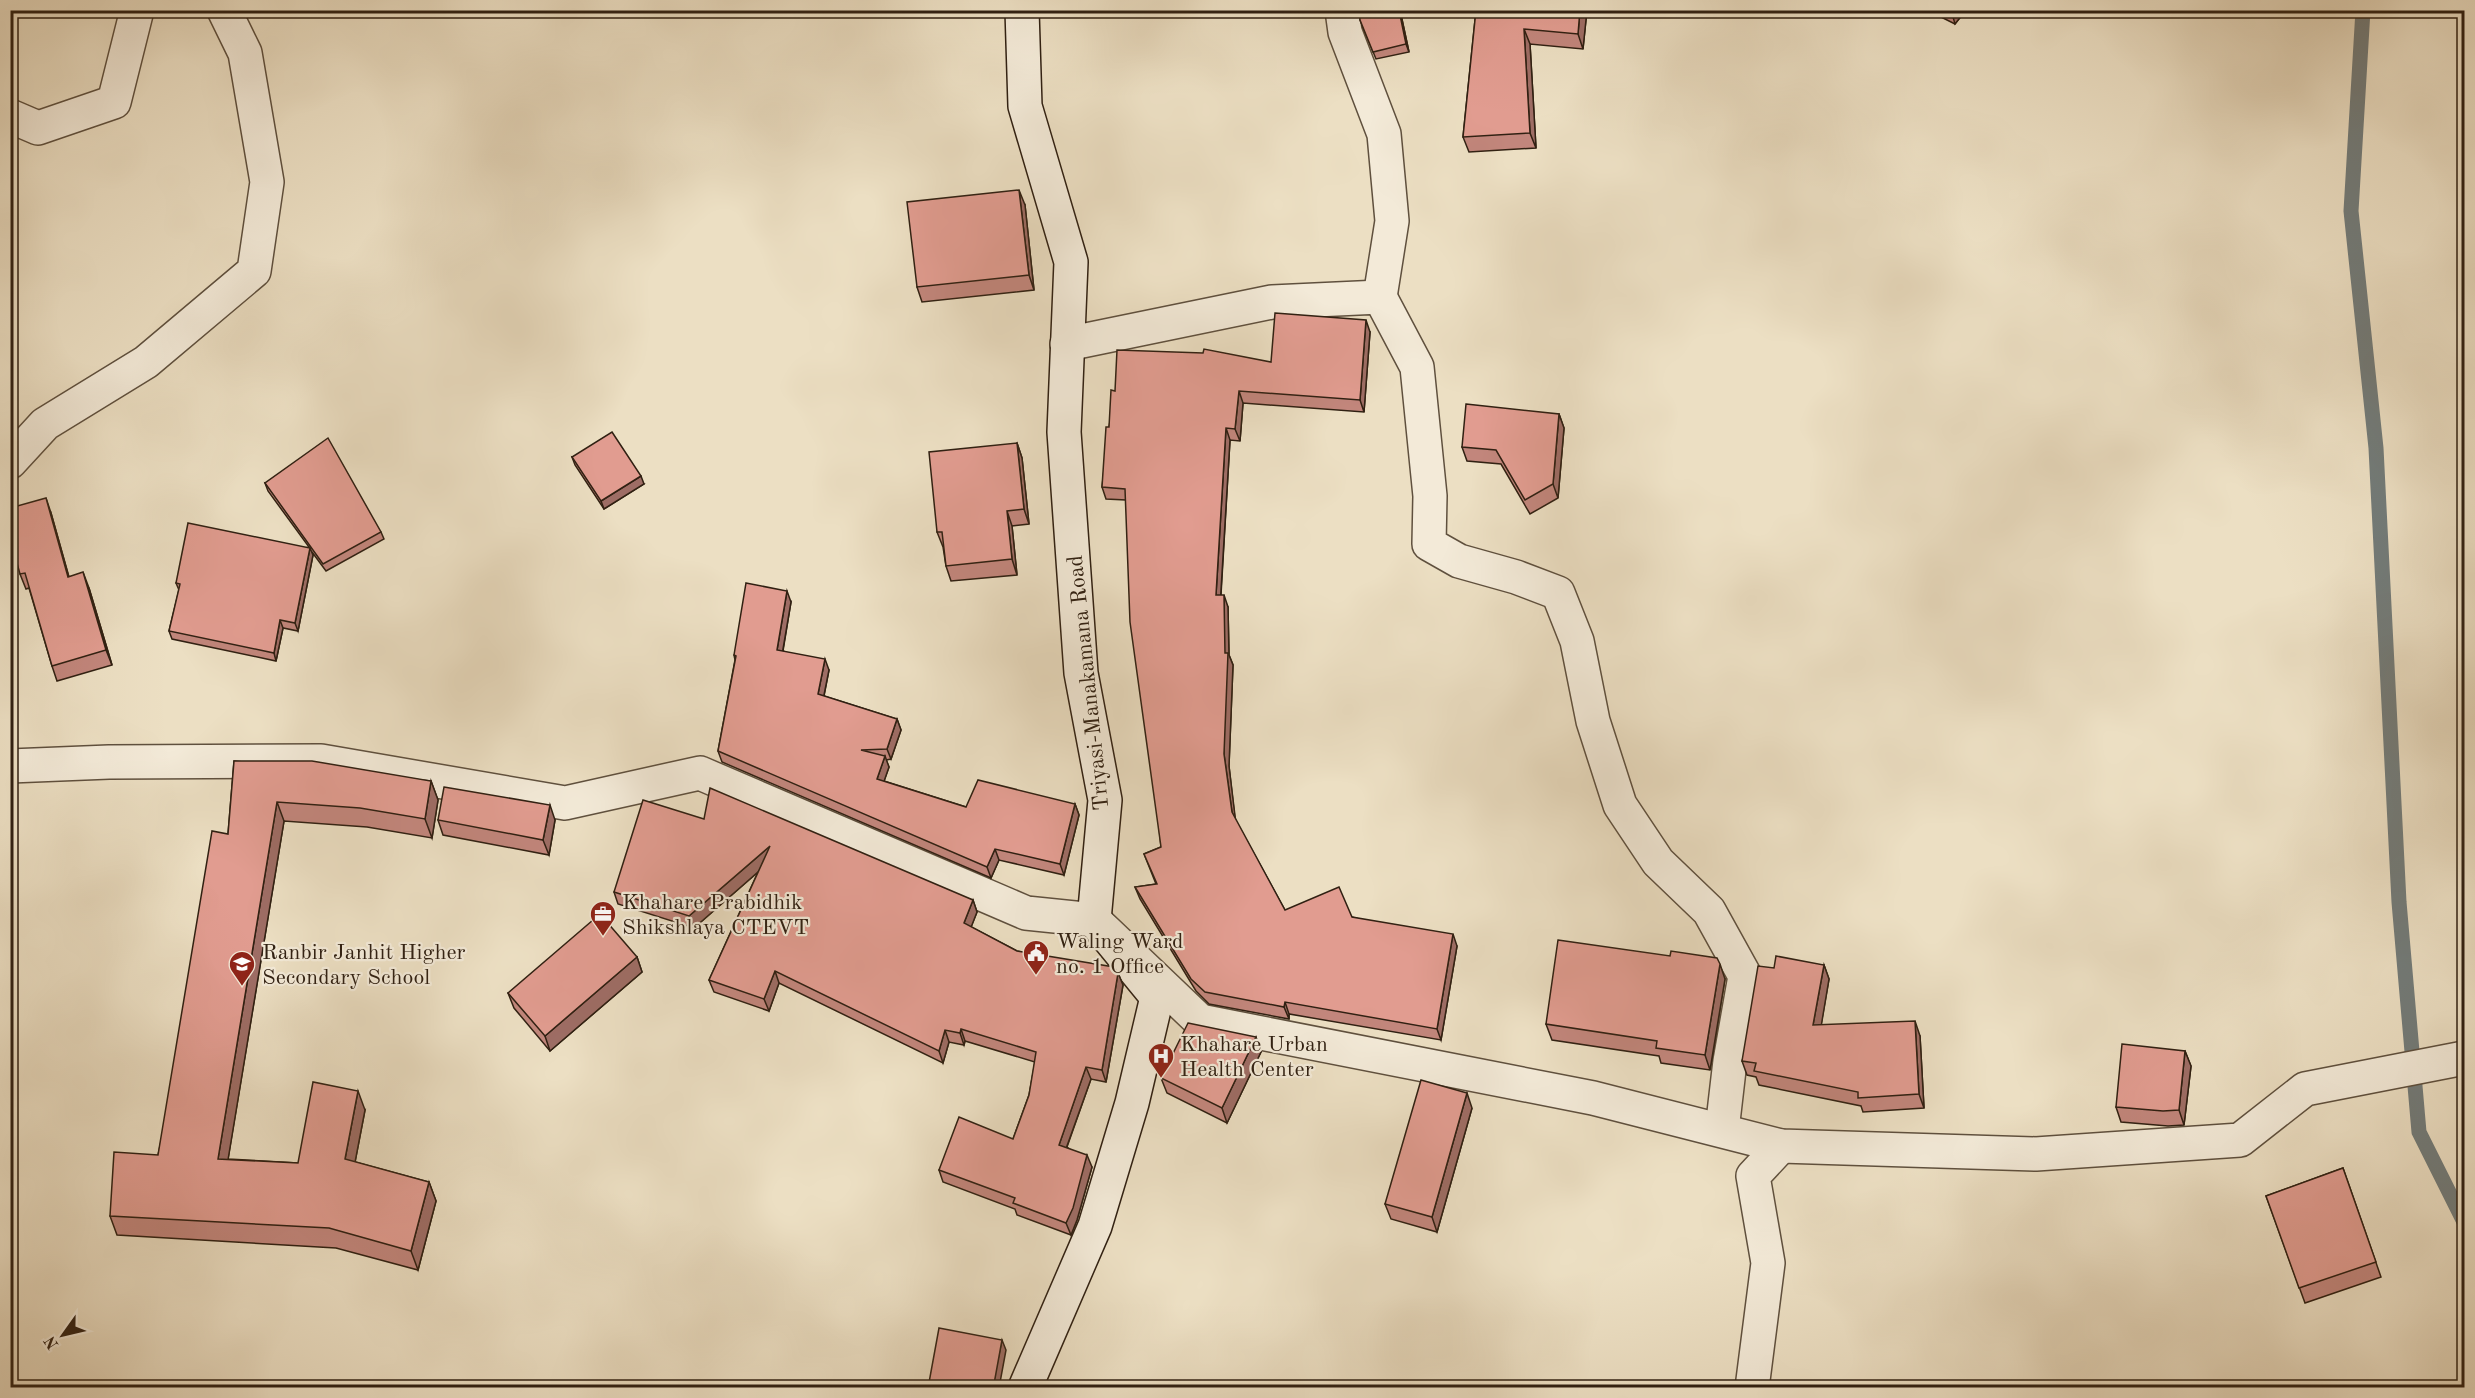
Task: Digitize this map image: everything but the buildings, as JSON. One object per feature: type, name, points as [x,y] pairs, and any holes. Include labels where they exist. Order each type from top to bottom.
[{"type":"street","points":[[10,116],[38,128],[114,102],[137,10]]},
{"type":"street","points":[[10,462],[45,424],[146,362],[254,271],[267,182],[245,53],[224,10]]},
{"type":"street","name":"Triyasi-Manakamana Road","points":[[1022,10],[1025,106],[1071,262],[1064,432],[1081,673],[1104,800],[1094,920]]},
{"type":"street","points":[[1342,10],[1345,32],[1384,134],[1392,221],[1380,297],[1417,367],[1430,496],[1429,544],[1459,561],[1516,577],[1558,593],[1577,641],[1593,721],[1620,805],[1658,862],[1709,911],[1745,976],[1730,1061],[1722,1130]]},
{"type":"street","points":[[1067,344],[1272,302],[1380,297]]},
{"type":"street","points":[[10,766],[109,762],[321,761],[565,803],[700,773],[1026,913],[1094,920],[1200,1020],[1593,1098],[1781,1146],[2036,1154],[2240,1140],[2305,1089],[2463,1058]]},
{"type":"street","points":[[1025,1387],[1095,1226],[1132,1103],[1157,997],[1094,920]]},
{"type":"street","points":[[1752,1388],[1768,1263],[1753,1176],[1781,1146]]},
{"type":"waterway","points":[[2363,10],[2351,211],[2376,448],[2399,902],[2419,1132],[2464,1222]]},
{"type":"place","name":"Khahare Prabidhik Shikshlaya CTEVT","points":[[603,937]]},
{"type":"place","name":"Waling Ward no. 1 Office","points":[[1036,976]]},
{"type":"place","name":"Ranbir Janhit Higher Secondary School","points":[[242,987]]},
{"type":"place","name":"Khahare Urban Health Center","points":[[1161,1079]]}]
